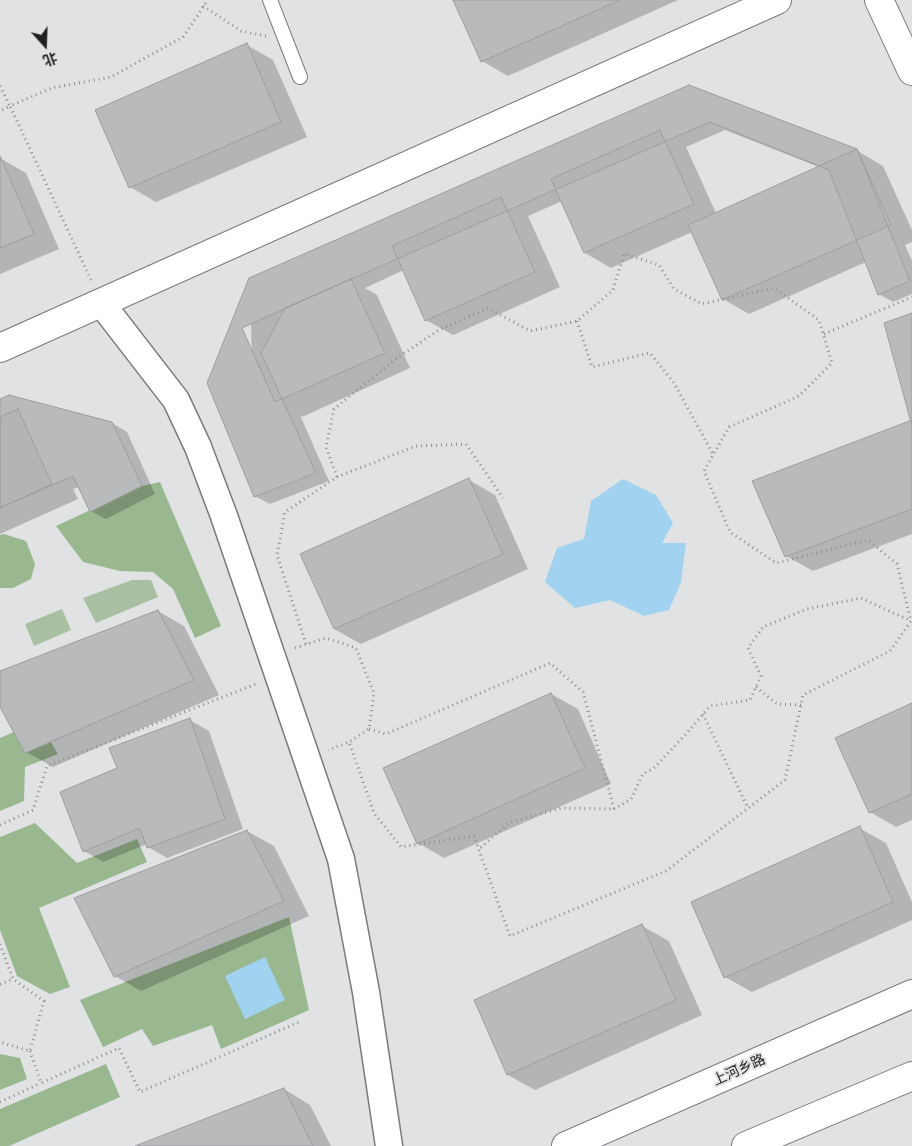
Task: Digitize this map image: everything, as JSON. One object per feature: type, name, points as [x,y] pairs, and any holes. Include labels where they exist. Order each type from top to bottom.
[{"type":"street","points":[[0,348],[777,0]]},
{"type":"street","points":[[879,0],[912,71]]},
{"type":"street","points":[[101,302],[176,400],[198,447],[224,516],[340,859],[366,992],[389,1146]]},
{"type":"street","name":"上河乡路","points":[[566,1146],[912,994]]},
{"type":"street","points":[[746,1146],[912,1076]]},
{"type":"lane","points":[[270,0],[300,77]]},
{"type":"path","points":[[0,111],[52,88],[111,77],[183,36],[208,0]]},
{"type":"path","points":[[204,6],[241,31],[286,40]]},
{"type":"path","points":[[0,86],[101,302]]},
{"type":"path","points":[[337,476],[326,447],[334,409],[397,358],[439,330],[488,308],[530,331],[577,321],[613,290],[624,254],[659,265],[674,289],[702,304],[774,288],[820,320],[832,363],[799,396],[729,427],[704,471],[730,532],[776,563],[868,540],[897,564],[912,621]]},
{"type":"path","points":[[824,334],[912,297]]},
{"type":"path","points":[[577,321],[592,367],[650,353],[674,383],[713,455]]},
{"type":"path","points":[[306,644],[276,555],[285,512],[337,476],[416,446],[466,444],[502,498]]},
{"type":"path","points":[[478,849],[509,823],[561,808],[614,809],[631,799],[643,774],[654,768],[710,706],[750,700],[761,676],[748,648],[763,627],[807,609],[861,598],[912,621]]},
{"type":"path","points":[[349,742],[374,812],[401,847],[474,836],[510,936],[666,871],[785,780],[803,695],[890,651],[912,621]]},
{"type":"path","points":[[0,825],[33,810],[47,766],[274,666],[306,644],[326,638],[356,648],[374,693],[369,729],[349,742],[306,759]]},
{"type":"path","points":[[369,729],[386,734],[550,663],[583,692],[614,809]]},
{"type":"path","points":[[756,688],[777,704],[801,705]]},
{"type":"path","points":[[703,714],[748,808]]},
{"type":"path","points":[[0,944],[13,979],[44,1001],[30,1051],[41,1083]]},
{"type":"path","points":[[0,984],[13,979]]},
{"type":"path","points":[[0,1102],[119,1048],[140,1092],[300,1022]]},
{"type":"path","points":[[0,1042],[30,1051]]},
{"type":"green space","points":[[160,482],[221,626],[195,638],[173,589],[153,572],[120,571],[83,562],[56,526],[142,486]]},
{"type":"green space","points":[[4,534],[26,541],[35,564],[31,579],[13,588],[0,588],[0,535]]},
{"type":"green space","points":[[132,580],[151,580],[158,597],[96,623],[83,598]]},
{"type":"green space","points":[[62,609],[71,630],[34,646],[25,624]]},
{"type":"green space","points":[[14,732],[25,753],[51,742],[58,754],[25,767],[24,801],[0,811],[0,738]]},
{"type":"green space","points":[[35,823],[77,863],[137,839],[147,862],[39,908],[70,987],[50,994],[17,976],[0,930],[0,837]]},
{"type":"green space","points":[[289,917],[309,1010],[221,1049],[212,1025],[153,1046],[142,1029],[103,1047],[80,1000]]},
{"type":"green space","points":[[0,1054],[20,1058],[27,1079],[0,1090]]},
{"type":"green space","points":[[106,1064],[120,1097],[9,1146],[0,1146],[0,1109]]},
{"type":"water","points":[[623,479],[656,495],[673,523],[662,543],[686,543],[681,582],[669,610],[644,616],[610,600],[575,608],[545,582],[557,548],[584,539],[591,501]]},
{"type":"water","points":[[265,957],[285,1000],[245,1019],[225,976]]},
{"type":"building","points":[[453,0],[620,0],[481,62]]},
{"type":"building","points":[[247,43],[281,122],[129,188],[95,110]]},
{"type":"building","points":[[689,85],[857,149],[910,281],[878,295],[829,170],[710,122],[285,308],[261,353],[316,473],[254,497],[207,383],[249,278]]},
{"type":"building","points":[[660,130],[694,204],[584,253],[551,179]]},
{"type":"building","points":[[857,149],[891,225],[722,300],[688,225]]},
{"type":"building","points":[[0,156],[34,234],[0,248]]},
{"type":"building","points":[[501,197],[535,272],[425,321],[392,246]]},
{"type":"building","points":[[351,279],[385,353],[275,402],[242,328]]},
{"type":"building","points":[[912,313],[912,426],[884,323]]},
{"type":"building","points":[[9,395],[112,422],[142,486],[90,512],[73,476],[0,508],[0,399]]},
{"type":"building","points":[[18,409],[52,484],[0,508],[0,417]]},
{"type":"building","points":[[912,420],[912,509],[785,557],[752,481]]},
{"type":"building","points":[[469,478],[503,554],[334,629],[300,554]]},
{"type":"building","points":[[158,610],[194,680],[25,753],[0,707],[0,671]]},
{"type":"building","points":[[551,693],[585,768],[417,844],[383,768]]},
{"type":"building","points":[[912,703],[912,794],[869,813],[835,738]]},
{"type":"building","points":[[190,718],[225,819],[147,848],[140,828],[83,852],[60,792],[117,768],[109,748]]},
{"type":"building","points":[[860,826],[893,902],[724,978],[691,902]]},
{"type":"building","points":[[247,830],[284,901],[114,977],[74,898]]},
{"type":"building","points":[[642,924],[676,1000],[507,1075],[474,1000]]},
{"type":"building","points":[[284,1088],[313,1146],[135,1146]]}]
